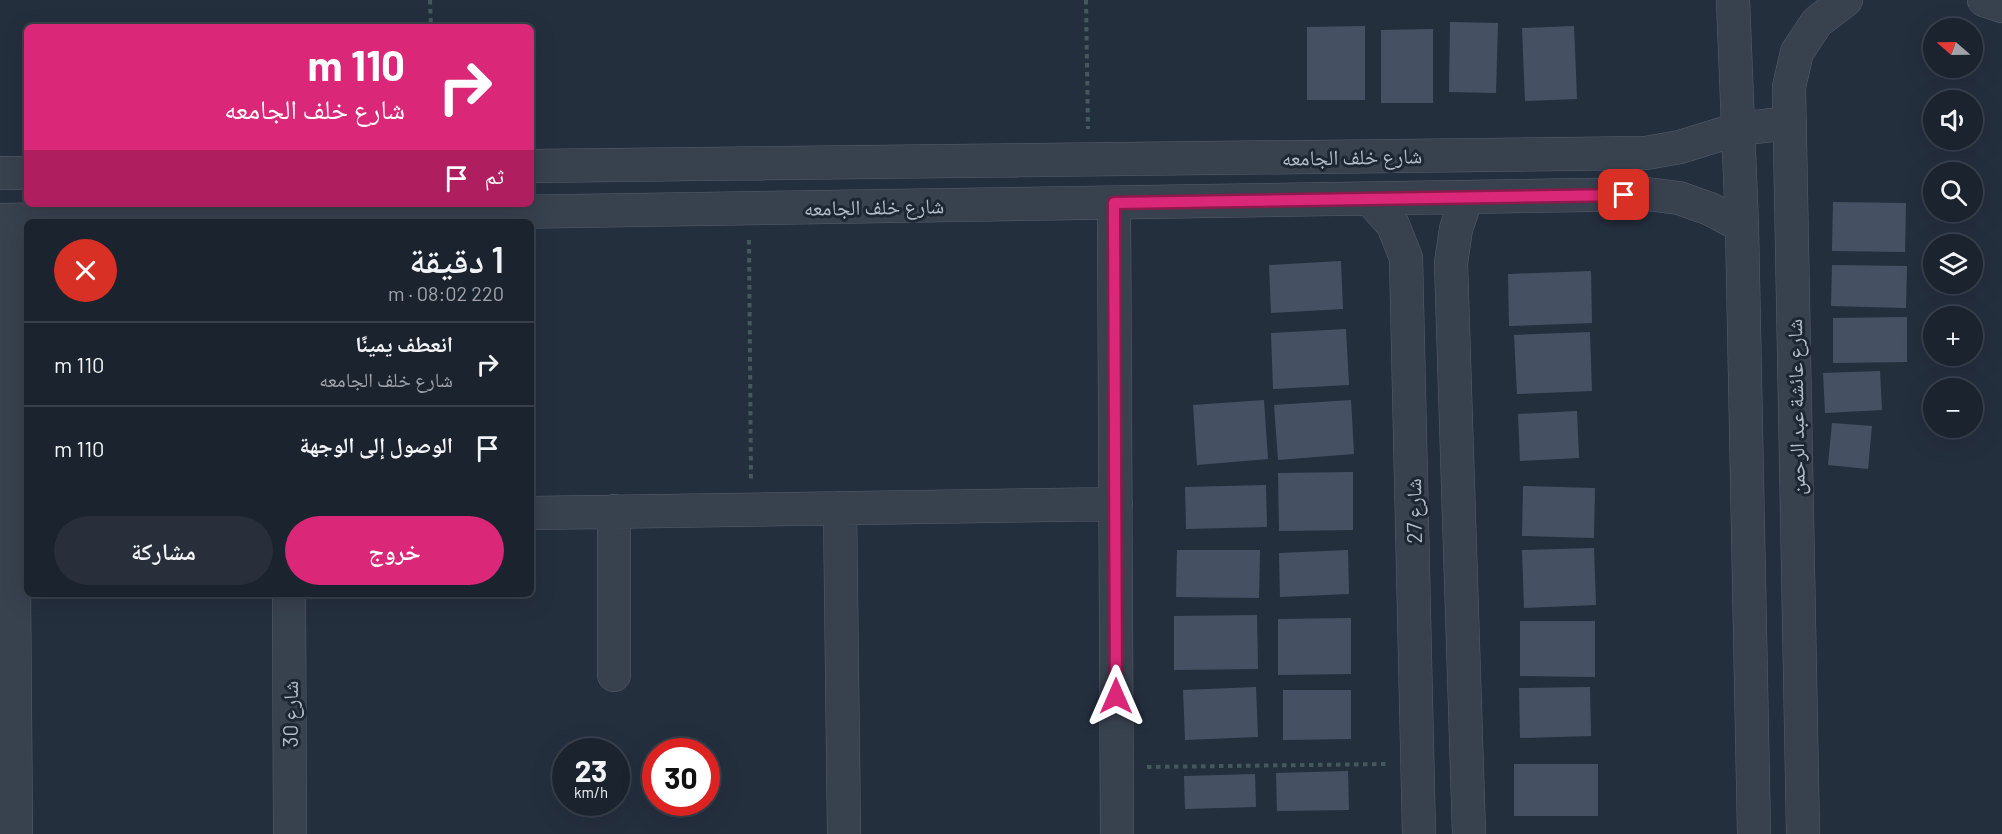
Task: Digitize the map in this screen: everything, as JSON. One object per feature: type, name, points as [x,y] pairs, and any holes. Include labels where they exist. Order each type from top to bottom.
[{"type":"street","points":[[1733,0],[1742,226],[1754,834]]},
{"type":"street","name":"شارع عائشة عبد الرحمن","points":[[1803,834],[1789,87],[1797,52],[1817,22],[1846,0]]},
{"type":"street","points":[[1984,0],[2002,6]]},
{"type":"street","name":"شارع خلف الجامعه","points":[[541,166],[1646,153],[1680,147],[1738,129],[1790,123]]},
{"type":"street","points":[[541,166],[550,210]]},
{"type":"street","points":[[0,173],[24,172]]},
{"type":"street","name":"شارع خلف الجامعه","points":[[60,219],[1647,194],[1679,198],[1710,209],[1742,226]]},
{"type":"street","points":[[1467,197],[1456,229],[1451,263],[1468,834]]},
{"type":"street","name":"شارع 27","points":[[1370,198],[1393,225],[1406,258],[1419,834]]},
{"type":"street","points":[[1114,203],[1117,834]]},
{"type":"street","name":"شارع خلف الجامعه","points":[[6,220],[24,220]]},
{"type":"street","points":[[6,220],[20,520],[16,834]]},
{"type":"street","points":[[534,513],[1116,504]]},
{"type":"street","points":[[840,508],[844,834]]},
{"type":"street","points":[[614,511],[614,675]]},
{"type":"street","name":"شارع 30","points":[[289,597],[290,834]]},
{"type":"path","points":[[430,0],[430,24]]},
{"type":"path","points":[[1086,0],[1089,159]]},
{"type":"path","points":[[748,207],[752,510]]},
{"type":"path","points":[[1117,768],[1418,764]]},
{"type":"building","points":[[1450,22],[1498,23],[1496,93],[1449,92]]},
{"type":"building","points":[[1365,26],[1365,100],[1307,100],[1307,27]]},
{"type":"building","points":[[1574,26],[1577,99],[1525,101],[1522,28]]},
{"type":"building","points":[[1433,29],[1433,103],[1381,103],[1381,30]]},
{"type":"building","points":[[1833,202],[1906,203],[1905,252],[1832,251]]},
{"type":"building","points":[[1341,261],[1343,309],[1271,313],[1269,265]]},
{"type":"building","points":[[1832,265],[1907,266],[1906,308],[1831,306]]},
{"type":"building","points":[[1591,271],[1592,323],[1509,326],[1508,274]]},
{"type":"building","points":[[1907,317],[1907,362],[1833,363],[1833,318]]},
{"type":"building","points":[[1346,329],[1349,385],[1273,389],[1271,333]]},
{"type":"building","points":[[1590,332],[1592,391],[1517,394],[1514,335]]},
{"type":"building","points":[[1880,371],[1882,410],[1825,413],[1823,373]]},
{"type":"building","points":[[1264,400],[1268,459],[1197,465],[1193,405]]},
{"type":"building","points":[[1351,400],[1354,454],[1278,460],[1274,405]]},
{"type":"building","points":[[1577,411],[1579,458],[1520,461],[1518,414]]},
{"type":"building","points":[[1832,423],[1872,426],[1868,469],[1828,465]]},
{"type":"building","points":[[1353,472],[1353,530],[1279,531],[1278,473]]},
{"type":"building","points":[[1266,485],[1267,527],[1186,529],[1185,487]]},
{"type":"building","points":[[1523,486],[1595,488],[1594,538],[1522,536]]},
{"type":"building","points":[[1594,548],[1596,605],[1524,608],[1522,550]]},
{"type":"building","points":[[1177,550],[1260,550],[1259,598],[1176,597]]},
{"type":"building","points":[[1348,550],[1349,594],[1280,597],[1279,553]]},
{"type":"building","points":[[1257,615],[1258,669],[1174,670],[1174,616]]},
{"type":"building","points":[[1351,618],[1351,674],[1278,675],[1278,619]]},
{"type":"building","points":[[1520,621],[1595,621],[1595,677],[1520,676]]},
{"type":"building","points":[[1256,687],[1258,737],[1185,740],[1183,690]]},
{"type":"building","points":[[1590,687],[1591,736],[1520,738],[1519,688]]},
{"type":"building","points":[[1283,690],[1351,690],[1351,739],[1283,740]]},
{"type":"building","points":[[1514,764],[1598,764],[1598,816],[1514,816]]},
{"type":"building","points":[[1348,771],[1349,810],[1277,811],[1276,773]]},
{"type":"building","points":[[1255,774],[1256,807],[1185,809],[1184,776]]},
{"type":"route","points":[[1116,696],[1114,203],[1624,195]]}]
